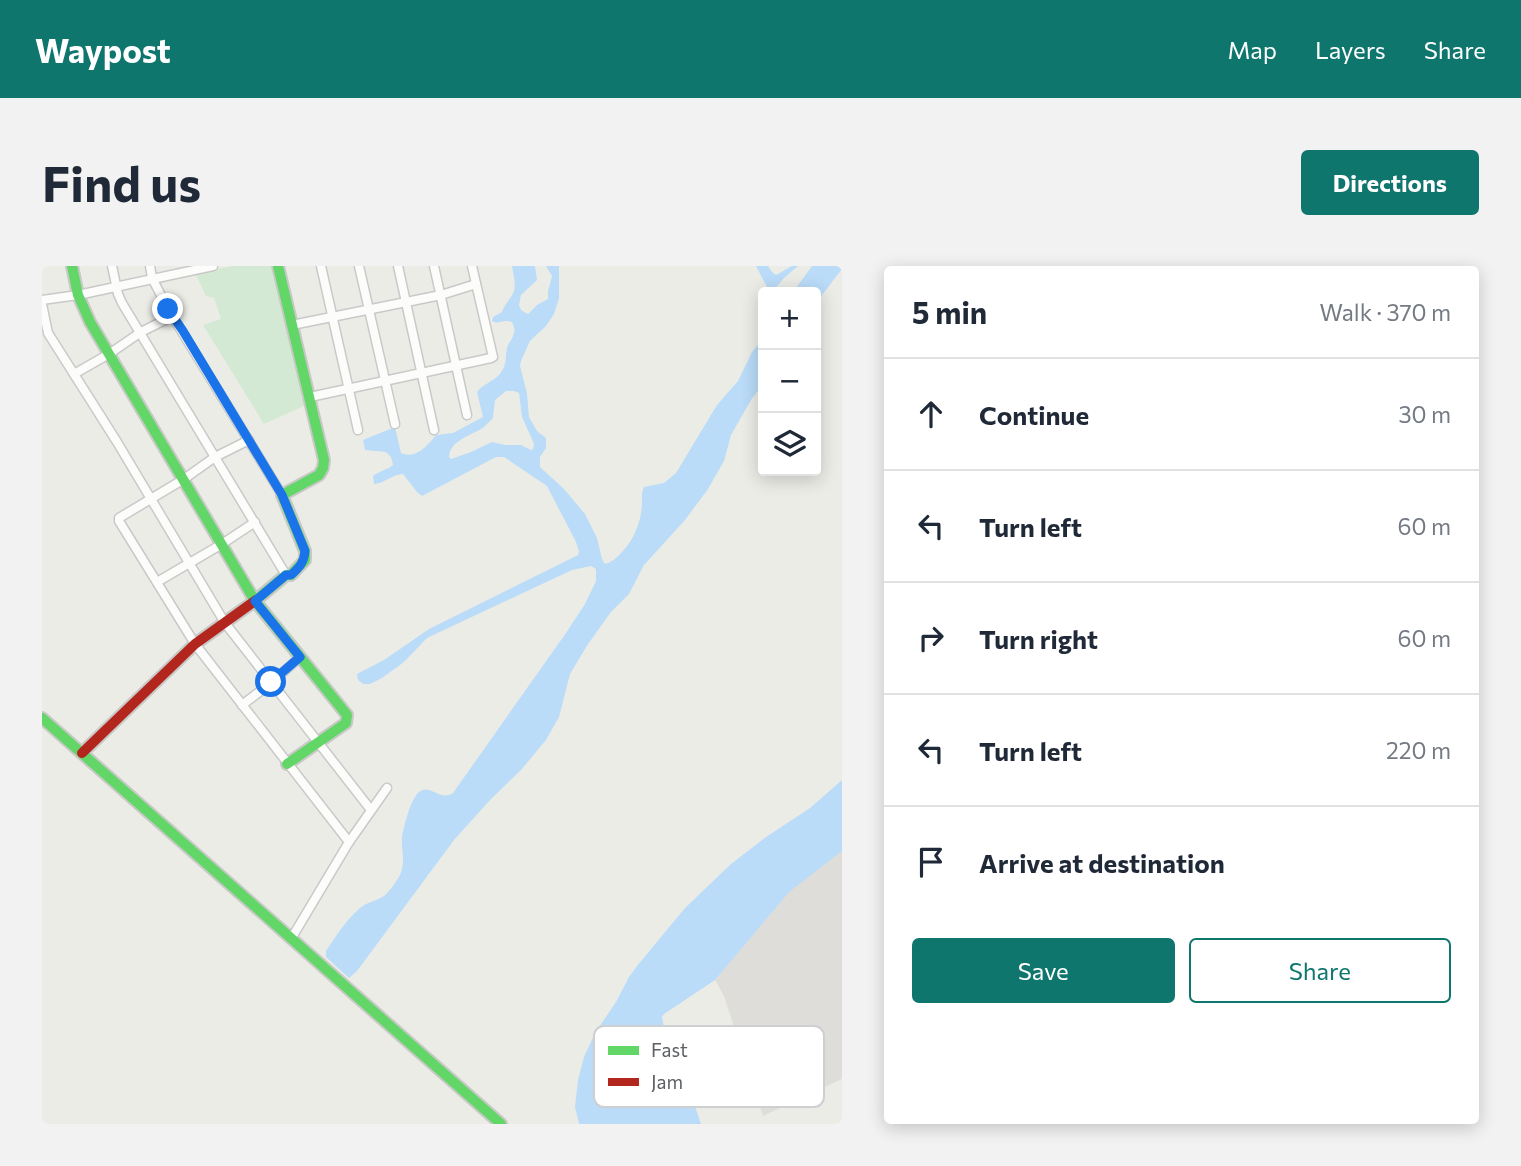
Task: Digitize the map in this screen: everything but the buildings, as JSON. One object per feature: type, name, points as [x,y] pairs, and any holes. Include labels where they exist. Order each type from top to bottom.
[{"type":"street","points":[[72,266],[78,295],[90,322],[255,601],[347,715],[346,723],[288,764]]},
{"type":"street","points":[[112,266],[122,303],[286,575]]},
{"type":"street","points":[[82,753],[195,644],[286,575],[291,575],[305,560],[305,551],[282,495],[173,316],[152,278],[150,266]]},
{"type":"street","points":[[213,266],[188,269],[42,302],[48,333],[225,623],[371,810]]},
{"type":"street","points":[[278,266],[324,460],[319,475],[282,495]]},
{"type":"street","points":[[321,266],[358,430]]},
{"type":"street","points":[[359,266],[395,424]]},
{"type":"street","points":[[398,266],[434,430]]},
{"type":"street","points":[[434,266],[467,415]]},
{"type":"street","points":[[310,397],[493,357],[472,266]]},
{"type":"street","points":[[292,325],[441,295],[476,284]]},
{"type":"street","points":[[74,374],[141,332],[173,316]]},
{"type":"street","points":[[249,440],[215,457],[119,519],[195,644],[349,842]]},
{"type":"street","points":[[157,582],[255,522]]},
{"type":"street","points":[[242,705],[300,657]]},
{"type":"street","points":[[42,718],[501,1124]]},
{"type":"street","points":[[291,939],[349,842],[387,788]]},
{"type":"shaded area","points":[[842,822],[842,1079],[824,1087],[824,1026],[734,1026],[724,996],[715,980]]},
{"type":"shaded area","points":[[760,1107],[782,1107],[763,1116]]},
{"type":"green space","points":[[233,266],[273,266],[304,406],[264,424],[203,325],[221,319],[214,298],[206,296],[195,273]]},
{"type":"water","points":[[512,266],[535,266],[537,280],[521,295],[519,305],[521,310],[528,314],[548,299],[552,276],[546,266],[559,266],[559,298],[554,314],[530,341],[520,366],[527,393],[529,417],[537,431],[546,438],[540,467],[564,489],[585,514],[597,538],[605,564],[619,555],[634,535],[640,517],[644,487],[664,483],[676,473],[717,405],[738,381],[758,345],[758,391],[731,435],[724,461],[708,489],[685,520],[644,565],[629,594],[611,612],[588,644],[570,674],[559,717],[546,740],[454,840],[357,971],[349,978],[326,957],[326,951],[355,913],[366,904],[384,896],[400,875],[403,865],[403,832],[416,796],[423,790],[443,795],[453,793],[566,633],[596,581],[596,569],[591,566],[572,570],[427,638],[404,662],[382,678],[370,684],[363,684],[358,680],[357,674],[384,660],[429,629],[578,555],[576,542],[547,486],[504,457],[496,457],[422,496],[403,474],[374,484],[373,476],[393,465],[391,457],[386,452],[365,450],[363,440],[395,427],[401,453],[412,455],[436,435],[453,433],[483,417],[477,392],[502,372],[514,333],[512,322],[492,321],[493,317],[502,312],[514,291]],"holes":[[[506,391],[519,393],[522,417],[534,444],[533,449],[492,442],[451,459],[449,457],[457,442],[484,427],[493,418],[495,400]]]},
{"type":"water","points":[[756,266],[768,266],[776,275],[792,266],[798,266],[776,287],[767,287]]},
{"type":"water","points":[[812,266],[842,266],[821,296],[821,287],[797,287]]},
{"type":"water","points":[[842,780],[842,851],[789,892],[715,980],[664,1014],[664,1026],[600,1026],[629,977],[685,908],[731,864],[810,808]]},
{"type":"water","points":[[594,1035],[594,1107],[695,1107],[701,1124],[579,1124],[575,1107],[584,1057]]},
{"type":"traffic: fast","points":[[72,266],[78,295],[90,322],[255,601],[347,715],[346,723],[287,764]]},
{"type":"traffic: fast","points":[[256,600],[286,575],[291,575],[305,560],[305,551],[282,495],[319,475],[324,460],[278,266]]},
{"type":"traffic: fast","points":[[42,718],[501,1124]]},
{"type":"traffic: jam","points":[[82,753],[195,644],[256,600]]},
{"type":"route","points":[[168,309],[282,495],[305,551],[305,560],[301,566],[255,601],[300,657],[271,682]]}]
